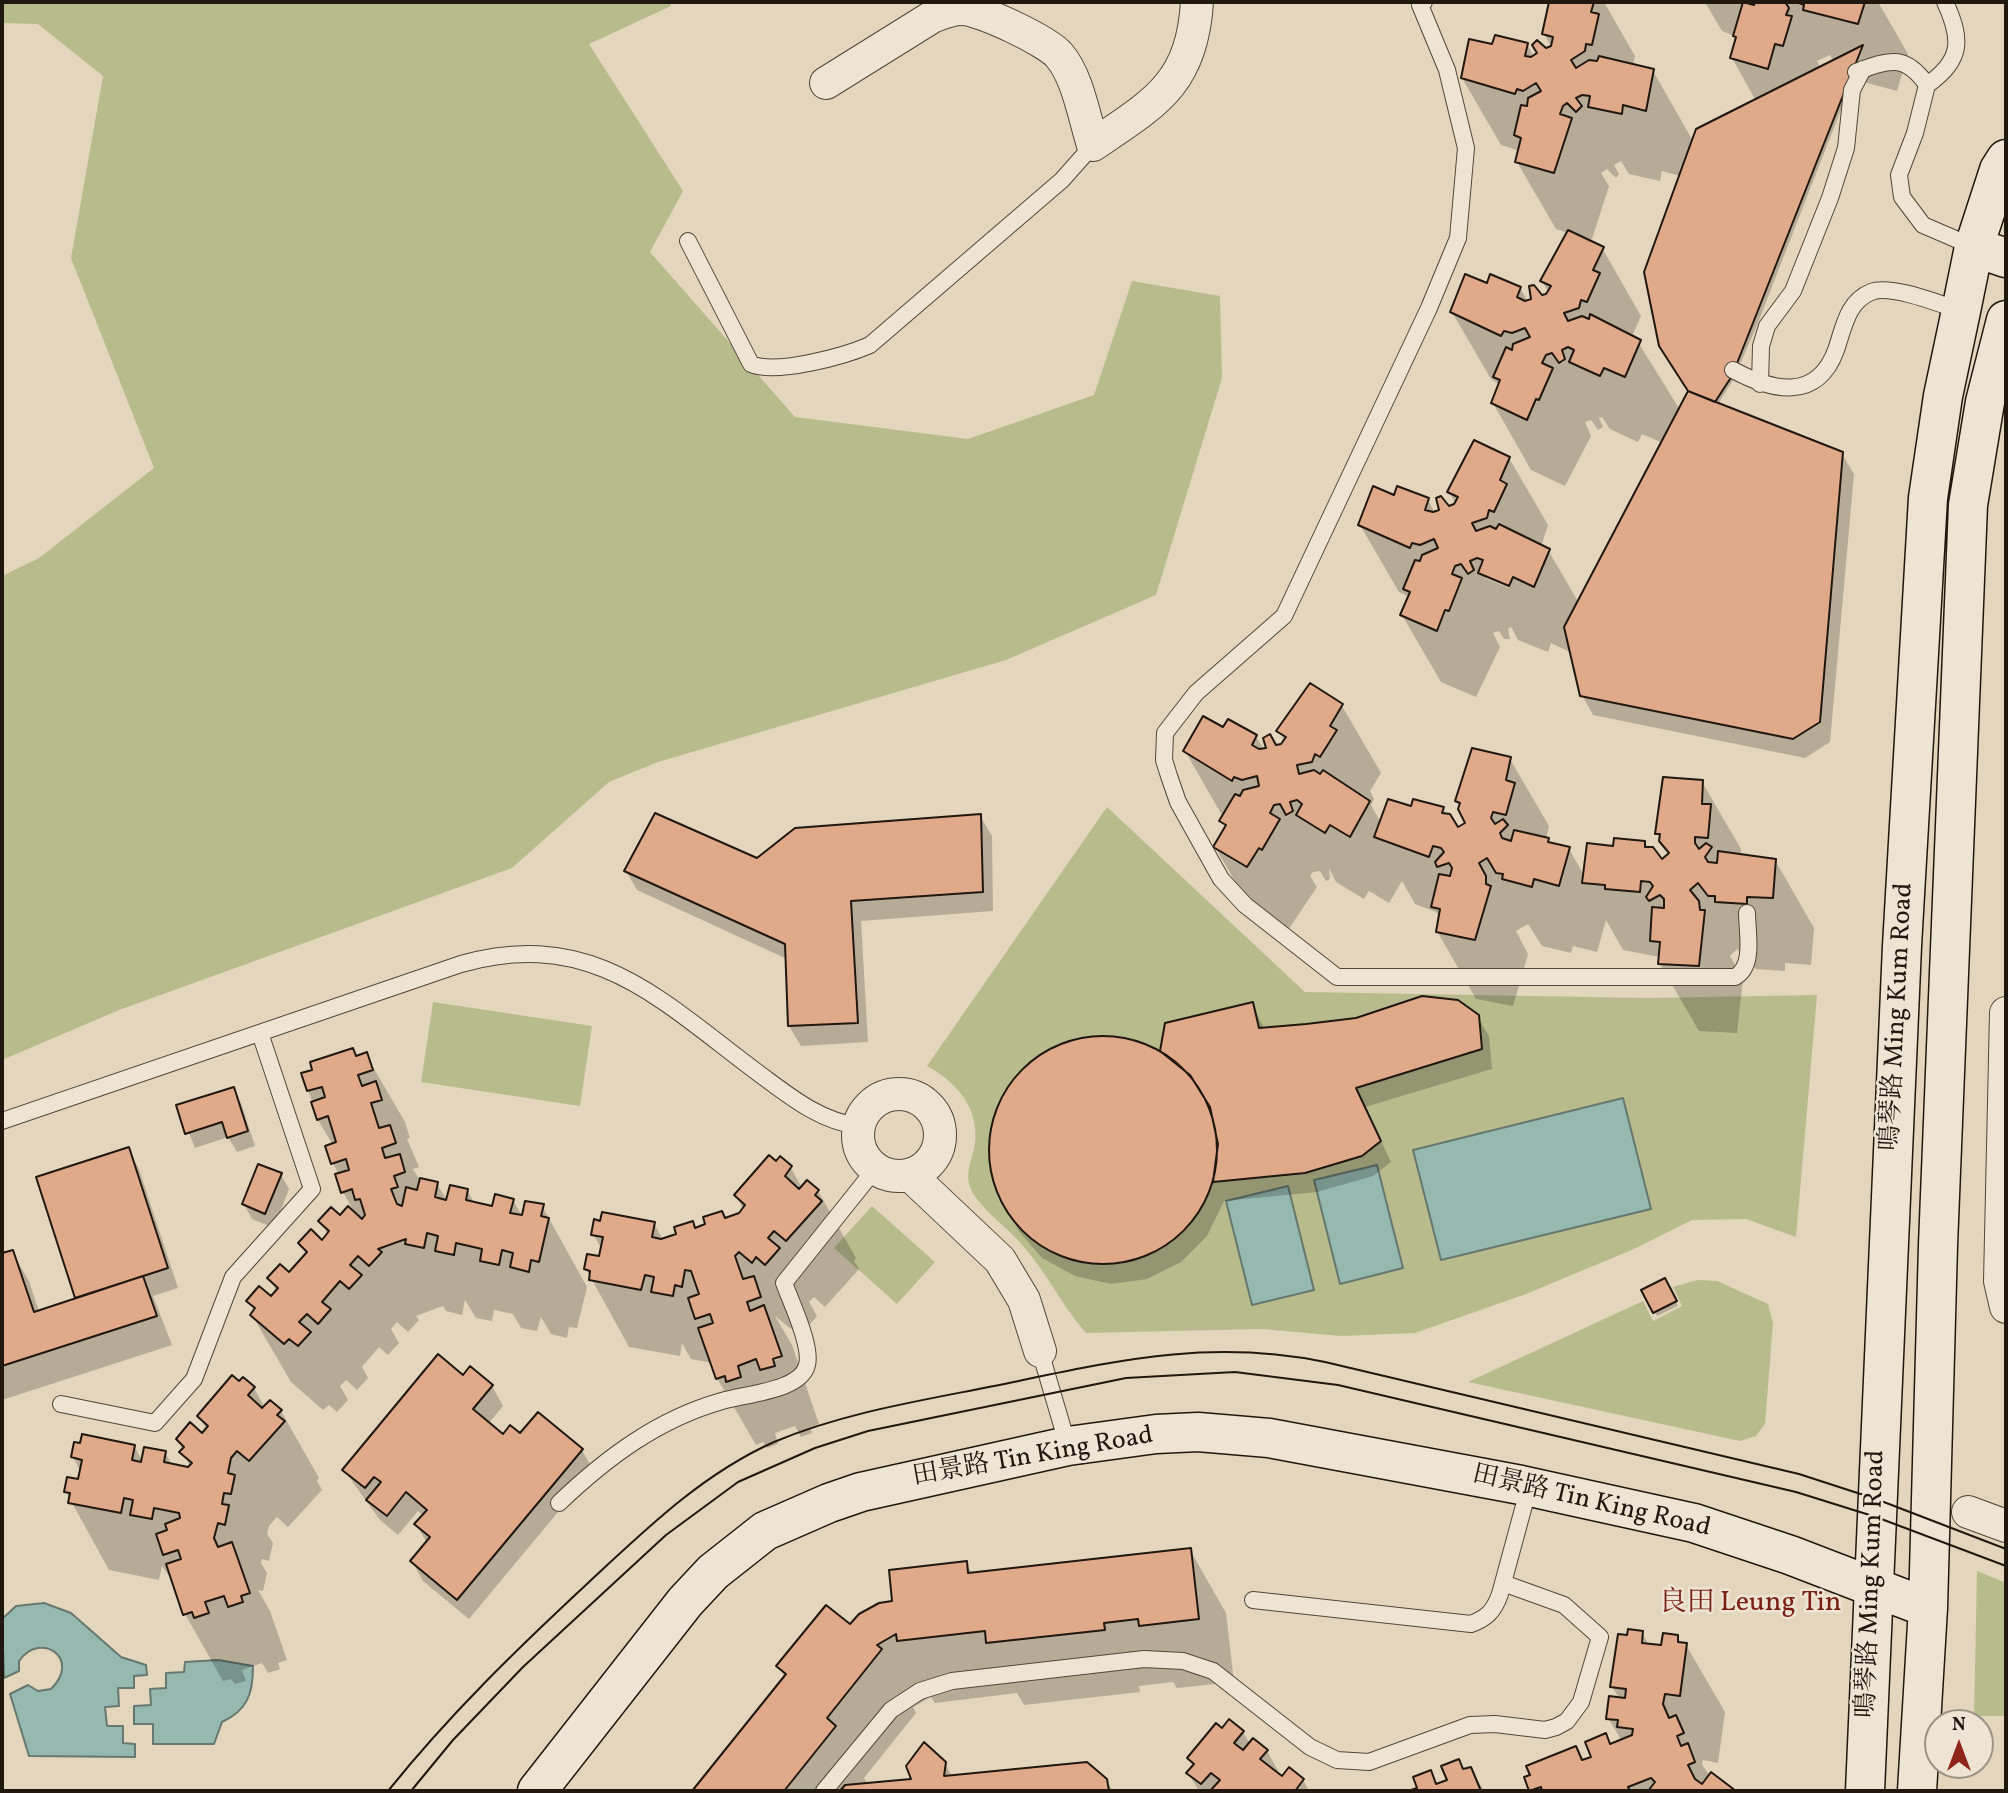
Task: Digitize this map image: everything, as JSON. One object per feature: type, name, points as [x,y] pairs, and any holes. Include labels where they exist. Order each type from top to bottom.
[{"type":"main road","name":"鳴琴路 Ming Kum Road","points":[[1865,1791],[1902,946],[1928,498],[1943,397],[1961,311],[1990,253],[2000,170],[2006,159]]},
{"type":"main road","points":[[1961,311],[2006,318]]},
{"type":"main road","name":"鳴琴路 Ming Kum Road","points":[[1917,1791],[1928,1608],[1938,1245],[1968,505],[1985,402],[2006,318]]},
{"type":"main road","name":"田景路 Tin King Road","points":[[537,1791],[685,1602],[722,1564],[765,1531],[829,1503],[860,1493],[1069,1446],[1156,1434],[1236,1434],[1269,1438],[1529,1487],[1694,1523],[1928,1608]]},
{"type":"street","points":[[826,83],[932,17],[965,8],[1046,44],[1059,55],[1072,80],[1093,145],[1168,89],[1184,66],[1197,2]]},
{"type":"street","points":[[2006,1013],[2000,1281],[2006,1307]]},
{"type":"street","points":[[889,1095],[910,1096],[929,1106],[937,1117],[939,1145],[923,1168],[910,1175],[896,1176],[876,1168],[862,1153],[858,1139],[859,1126],[874,1102],[889,1095]]},
{"type":"street","points":[[910,1175],[1000,1260],[1024,1300],[1040,1351]]},
{"type":"street","points":[[1968,1512],[2006,1527]]},
{"type":"lane","points":[[1424,2],[1419,5],[1447,71],[1466,148],[1458,238],[1429,309],[1284,616],[1196,693],[1165,733],[1164,760],[1178,802],[1220,879],[1245,905],[1337,977],[1735,977],[1743,973],[1748,964],[1747,912]]},
{"type":"lane","points":[[1945,2],[1957,29],[1957,49],[1944,73],[1927,85],[1915,133],[1899,175],[1902,197],[1923,225],[1990,253]]},
{"type":"lane","points":[[1760,384],[1761,346],[1767,326],[1793,291],[1830,198],[1846,148],[1852,90],[1858,71],[1899,61],[1916,69],[1927,85]]},
{"type":"lane","points":[[688,241],[751,364],[768,369],[851,353],[870,345],[1052,189],[1093,145]]},
{"type":"lane","points":[[1733,370],[1760,384],[1778,388],[1802,387],[1822,374],[1835,352],[1854,303],[1873,291],[1914,296],[1961,311]]},
{"type":"lane","points":[[2,1121],[492,955],[552,953],[582,959],[628,979],[823,1116],[859,1126]]},
{"type":"lane","points":[[61,1404],[155,1423],[194,1378],[233,1277],[312,1189],[260,1033]]},
{"type":"lane","points":[[559,1503],[615,1454],[646,1434],[713,1403],[786,1386],[800,1379],[807,1366],[807,1351],[784,1283],[876,1168]]},
{"type":"lane","points":[[1040,1351],[1069,1446]]},
{"type":"lane","points":[[1253,1600],[1471,1624],[1486,1619],[1496,1607],[1529,1487]]},
{"type":"lane","points":[[824,1791],[891,1710],[927,1688],[952,1681],[1144,1659],[1182,1661],[1213,1671],[1310,1747],[1337,1760],[1369,1762],[1481,1723],[1545,1730],[1556,1727],[1567,1721],[1581,1702],[1600,1637],[1564,1605],[1503,1583]]},
{"type":"green space","points":[[2,2],[671,2],[671,6],[589,44],[683,191],[650,252],[795,417],[968,439],[1094,395],[1132,281],[1220,296],[1222,378],[1156,595],[1006,660],[658,762],[609,782],[512,868],[119,1010],[2,1060],[2,576],[39,558],[154,468],[71,258],[103,76],[38,24],[2,23]]},
{"type":"green space","points":[[1107,807],[1305,992],[1648,998],[1817,995],[1796,1237],[1746,1219],[1692,1220],[1634,1249],[1526,1294],[1415,1333],[1340,1336],[1262,1329],[1086,1333],[1032,1256],[974,1195],[968,1175],[975,1143],[973,1118],[969,1107],[956,1088],[927,1066]]},
{"type":"green space","points":[[433,1002],[592,1026],[580,1106],[421,1082]]},
{"type":"green space","points":[[872,1206],[935,1262],[897,1304],[834,1248]]},
{"type":"green space","points":[[1697,1280],[1717,1281],[1768,1304],[1773,1323],[1765,1424],[1756,1436],[1740,1441],[1468,1382],[1643,1301],[1653,1321],[1682,1306],[1673,1287]]},
{"type":"green space","points":[[1977,1571],[2006,1583],[2006,1716],[1994,1716],[1994,1709],[1974,1709]]},
{"type":"water","points":[[1623,1098],[1651,1209],[1441,1260],[1413,1150]]},
{"type":"water","points":[[1377,1165],[1403,1268],[1340,1284],[1314,1180]]},
{"type":"water","points":[[1288,1186],[1314,1290],[1252,1305],[1226,1201]]},
{"type":"water","points":[[44,1603],[71,1613],[121,1657],[146,1665],[147,1675],[134,1676],[134,1688],[118,1688],[119,1706],[105,1707],[107,1726],[123,1726],[123,1743],[135,1744],[135,1757],[29,1756],[10,1694],[28,1685],[38,1691],[51,1689],[62,1668],[55,1652],[38,1648],[28,1652],[19,1661],[19,1671],[4,1678],[2,1619],[16,1606]]},
{"type":"water","points":[[218,1660],[253,1666],[253,1676],[247,1700],[238,1712],[222,1722],[214,1744],[153,1744],[153,1724],[134,1724],[134,1706],[151,1705],[150,1689],[166,1688],[166,1673],[184,1672],[185,1662]]},
{"type":"building","points":[[1549,2],[1594,2],[1591,12],[1599,14],[1592,45],[1586,44],[1585,51],[1571,60],[1576,68],[1589,60],[1597,61],[1599,56],[1654,69],[1646,111],[1623,105],[1622,114],[1588,107],[1590,96],[1582,95],[1576,98],[1582,106],[1576,112],[1567,103],[1563,106],[1560,114],[1572,118],[1554,173],[1515,162],[1521,138],[1514,135],[1521,105],[1527,106],[1528,98],[1541,91],[1536,83],[1523,91],[1517,89],[1515,94],[1461,78],[1469,39],[1492,44],[1495,35],[1528,43],[1525,56],[1531,57],[1537,53],[1532,45],[1537,40],[1546,48],[1551,46],[1553,37],[1542,34]]},
{"type":"building","points":[[1743,2],[1754,5],[1755,2],[1785,2],[1789,8],[1786,15],[1792,16],[1783,46],[1775,44],[1768,69],[1730,58]]},
{"type":"building","points":[[1797,2],[1865,2],[1858,24],[1803,10],[1804,5]]},
{"type":"building","points":[[1863,45],[1732,376],[1715,402],[1688,391],[1659,346],[1644,272],[1696,129]]},
{"type":"building","points":[[1568,230],[1604,247],[1593,270],[1600,273],[1587,302],[1581,300],[1579,308],[1564,313],[1568,321],[1582,316],[1589,319],[1590,314],[1641,340],[1625,377],[1604,368],[1600,376],[1569,362],[1574,350],[1568,347],[1562,350],[1565,359],[1559,363],[1552,353],[1546,355],[1542,363],[1553,368],[1527,420],[1491,403],[1500,380],[1493,377],[1506,347],[1512,350],[1513,344],[1530,337],[1525,328],[1512,333],[1504,331],[1501,336],[1450,312],[1465,274],[1487,283],[1490,274],[1521,287],[1517,297],[1525,301],[1531,299],[1529,286],[1534,285],[1542,295],[1546,294],[1551,286],[1540,281]]},
{"type":"building","points":[[1688,391],[1843,452],[1820,722],[1793,739],[1580,696],[1564,627]]},
{"type":"building","points":[[1474,440],[1510,457],[1500,480],[1507,484],[1494,512],[1489,510],[1487,518],[1472,523],[1476,531],[1490,526],[1496,529],[1499,524],[1550,549],[1534,587],[1513,577],[1509,586],[1478,573],[1483,560],[1477,558],[1470,561],[1474,570],[1468,574],[1461,564],[1455,566],[1452,574],[1462,578],[1449,611],[1445,610],[1437,631],[1400,615],[1410,592],[1403,589],[1415,560],[1420,561],[1422,555],[1438,548],[1434,539],[1420,545],[1412,543],[1410,548],[1358,525],[1373,486],[1394,495],[1397,486],[1429,498],[1425,510],[1433,512],[1439,510],[1436,498],[1441,496],[1449,506],[1454,504],[1458,497],[1447,492]]},
{"type":"building","points":[[1310,683],[1343,704],[1330,726],[1337,730],[1320,757],[1315,754],[1312,762],[1297,765],[1299,774],[1314,770],[1320,774],[1323,770],[1370,801],[1350,837],[1330,825],[1325,833],[1296,815],[1302,804],[1297,800],[1290,802],[1293,811],[1286,815],[1280,804],[1274,805],[1270,813],[1280,819],[1262,850],[1259,848],[1247,867],[1213,847],[1226,825],[1219,821],[1235,794],[1240,796],[1243,790],[1259,786],[1257,776],[1242,780],[1234,777],[1232,781],[1183,751],[1203,716],[1223,727],[1228,719],[1257,735],[1252,745],[1259,749],[1266,748],[1263,738],[1270,734],[1276,745],[1281,744],[1286,737],[1276,731]]},
{"type":"building","points":[[1472,748],[1511,757],[1506,780],[1515,783],[1506,815],[1493,812],[1491,818],[1495,824],[1503,819],[1508,825],[1500,833],[1502,838],[1511,841],[1514,830],[1549,838],[1548,842],[1570,847],[1559,886],[1534,879],[1532,887],[1502,879],[1503,874],[1496,873],[1487,858],[1479,863],[1486,876],[1486,884],[1491,886],[1475,940],[1436,932],[1440,909],[1431,907],[1439,874],[1450,876],[1452,868],[1449,863],[1437,867],[1435,862],[1444,852],[1441,848],[1433,846],[1429,857],[1374,837],[1388,799],[1411,806],[1413,799],[1444,807],[1442,813],[1450,814],[1458,827],[1465,823],[1458,809],[1460,803],[1455,801]]},
{"type":"building","points":[[1663,777],[1703,780],[1702,804],[1711,804],[1708,838],[1695,837],[1695,843],[1699,849],[1706,843],[1712,847],[1705,857],[1708,862],[1717,863],[1718,851],[1776,859],[1773,898],[1747,897],[1747,904],[1715,902],[1715,896],[1708,896],[1698,883],[1690,890],[1699,901],[1700,910],[1705,910],[1699,966],[1658,964],[1660,942],[1650,941],[1652,907],[1664,908],[1664,899],[1660,895],[1649,901],[1646,897],[1653,886],[1650,882],[1641,881],[1640,892],[1605,889],[1605,885],[1582,883],[1587,843],[1613,846],[1614,838],[1645,841],[1645,847],[1653,847],[1662,859],[1669,853],[1659,841],[1660,834],[1655,834]]},
{"type":"building","points":[[655,813],[757,858],[795,828],[981,814],[983,892],[851,901],[858,1023],[788,1026],[785,944],[624,871]]},
{"type":"building","points":[[1422,996],[1458,1000],[1479,1015],[1482,1049],[1356,1088],[1381,1141],[1362,1156],[1305,1173],[1213,1182],[1218,1144],[1210,1107],[1190,1075],[1160,1051],[1165,1023],[1253,1002],[1259,1028],[1306,1024],[1356,1018]]},
{"type":"building","points":[[1103,1036],[1125,1038],[1147,1045],[1166,1055],[1191,1078],[1212,1117],[1217,1150],[1215,1172],[1208,1194],[1198,1213],[1175,1238],[1136,1259],[1103,1264],[1081,1262],[1059,1255],[1040,1245],[1015,1222],[994,1183],[989,1150],[991,1128],[998,1106],[1008,1087],[1031,1062],[1070,1041]]},
{"type":"building","points":[[353,1048],[356,1056],[367,1052],[373,1070],[358,1075],[362,1086],[376,1081],[382,1100],[371,1103],[379,1128],[390,1125],[396,1143],[382,1148],[385,1158],[400,1154],[405,1172],[394,1176],[398,1187],[391,1189],[397,1204],[402,1206],[406,1187],[417,1190],[420,1178],[438,1182],[435,1197],[446,1200],[450,1185],[468,1189],[466,1200],[492,1206],[495,1194],[514,1199],[510,1213],[522,1215],[525,1201],[544,1204],[541,1216],[549,1218],[539,1262],[531,1260],[529,1272],[510,1267],[513,1253],[502,1250],[499,1265],[480,1261],[482,1249],[456,1243],[454,1255],[435,1251],[438,1236],[427,1233],[424,1248],[405,1244],[406,1239],[378,1249],[382,1252],[369,1266],[358,1256],[350,1265],[362,1275],[349,1289],[340,1281],[322,1302],[331,1309],[318,1324],[307,1314],[299,1322],[311,1332],[298,1346],[289,1339],[284,1344],[250,1315],[255,1308],[246,1301],[259,1286],[271,1296],[278,1288],[267,1278],[280,1264],[289,1272],[307,1252],[298,1243],[311,1229],[322,1240],[329,1231],[318,1221],[331,1207],[340,1215],[348,1206],[362,1219],[365,1215],[360,1199],[355,1200],[352,1189],[341,1193],[335,1174],[349,1170],[346,1159],[331,1164],[325,1146],[336,1142],[328,1116],[317,1120],[311,1102],[325,1097],[322,1087],[307,1091],[301,1073],[312,1070],[310,1062]]},
{"type":"building","points":[[234,1087],[248,1131],[227,1138],[222,1122],[185,1134],[176,1105]]},
{"type":"building","points":[[129,1147],[168,1268],[75,1298],[36,1177]]},
{"type":"building","points":[[769,1155],[776,1161],[780,1156],[792,1166],[785,1176],[799,1189],[807,1180],[819,1190],[815,1195],[822,1201],[786,1241],[774,1231],[768,1238],[780,1248],[765,1265],[756,1257],[752,1263],[739,1252],[735,1256],[743,1279],[754,1276],[761,1297],[747,1302],[750,1311],[764,1305],[782,1356],[773,1359],[775,1366],[760,1370],[756,1359],[738,1366],[741,1377],[726,1382],[725,1376],[716,1379],[698,1328],[713,1323],[710,1314],[695,1319],[688,1298],[699,1294],[691,1271],[685,1270],[682,1287],[675,1285],[673,1296],[651,1292],[654,1277],[645,1275],[641,1290],[589,1280],[590,1271],[584,1269],[587,1254],[599,1256],[603,1237],[591,1235],[594,1219],[600,1221],[602,1212],[655,1222],[652,1237],[661,1239],[676,1234],[674,1227],[693,1221],[695,1228],[705,1224],[703,1217],[722,1211],[725,1218],[739,1213],[745,1205],[734,1195]]},
{"type":"building","points":[[258,1164],[282,1173],[265,1214],[242,1204]]},
{"type":"building","points":[[13,1250],[34,1312],[143,1276],[157,1316],[2,1366],[2,1253]]},
{"type":"building","points":[[1665,1278],[1677,1301],[1653,1313],[1641,1290]]},
{"type":"building","points":[[438,1354],[463,1375],[470,1366],[493,1385],[473,1409],[503,1434],[510,1425],[520,1433],[538,1412],[583,1449],[457,1600],[410,1561],[430,1537],[414,1524],[427,1510],[406,1492],[387,1516],[366,1500],[381,1482],[374,1477],[365,1488],[342,1470]]},
{"type":"building","points":[[232,1375],[239,1381],[243,1377],[255,1387],[248,1395],[262,1408],[270,1400],[282,1410],[277,1415],[285,1421],[249,1461],[237,1451],[231,1458],[228,1473],[235,1475],[231,1494],[224,1493],[222,1504],[229,1505],[225,1525],[218,1523],[214,1538],[218,1547],[232,1542],[250,1593],[241,1596],[243,1602],[228,1607],[224,1596],[205,1602],[209,1613],[194,1618],[192,1612],[183,1615],[166,1564],[181,1559],[178,1550],[163,1555],[156,1534],[167,1530],[165,1524],[180,1518],[179,1513],[154,1508],[152,1519],[130,1515],[133,1500],[124,1498],[121,1513],[68,1503],[70,1493],[64,1492],[67,1477],[78,1479],[82,1460],[71,1457],[74,1442],[80,1443],[82,1434],[135,1445],[132,1460],[141,1462],[144,1447],[166,1451],[164,1462],[188,1467],[192,1463],[179,1452],[184,1447],[176,1439],[190,1422],[202,1433],[208,1426],[197,1416]]},
{"type":"building","points":[[1191,1548],[1199,1619],[1139,1626],[1138,1619],[1104,1623],[1105,1630],[986,1643],[985,1631],[897,1641],[896,1634],[877,1645],[882,1649],[827,1718],[836,1726],[784,1791],[692,1791],[786,1674],[776,1666],[826,1605],[850,1624],[859,1614],[879,1603],[892,1601],[889,1570],[967,1561],[968,1573]]},
{"type":"building","points":[[1628,1629],[1643,1631],[1642,1643],[1661,1645],[1663,1633],[1678,1635],[1678,1642],[1687,1643],[1680,1696],[1665,1694],[1663,1704],[1669,1718],[1676,1715],[1684,1733],[1677,1736],[1681,1746],[1688,1743],[1695,1762],[1688,1765],[1695,1779],[1702,1784],[1711,1772],[1736,1791],[1648,1791],[1655,1782],[1651,1778],[1628,1787],[1630,1791],[1542,1791],[1541,1787],[1529,1791],[1524,1777],[1530,1775],[1526,1766],[1576,1746],[1582,1760],[1591,1757],[1585,1742],[1606,1733],[1610,1744],[1632,1735],[1633,1729],[1617,1727],[1618,1720],[1606,1719],[1609,1696],[1625,1698],[1626,1689],[1610,1687],[1618,1634],[1627,1635]]},
{"type":"building","points":[[1229,1719],[1244,1731],[1234,1743],[1243,1750],[1253,1738],[1268,1750],[1260,1759],[1282,1776],[1289,1767],[1304,1779],[1295,1791],[1210,1791],[1220,1780],[1211,1773],[1201,1784],[1186,1773],[1194,1764],[1187,1758],[1216,1723],[1222,1728]]},
{"type":"building","points":[[924,1742],[946,1762],[944,1776],[1087,1762],[1107,1779],[1109,1791],[840,1791],[845,1785],[911,1779],[906,1766]]},
{"type":"building","points":[[1459,1759],[1463,1769],[1471,1767],[1481,1791],[1408,1791],[1417,1788],[1413,1777],[1431,1770],[1436,1784],[1447,1780],[1441,1766]]},
{"type":"tram line","points":[[388,1791],[484,1683],[588,1583],[675,1505],[748,1455],[804,1431],[865,1413],[1136,1359],[1173,1354],[1247,1352],[1325,1362],[1799,1474],[1876,1499],[2006,1549]]},
{"type":"tram line","points":[[411,1791],[453,1740],[523,1667],[666,1535],[738,1482],[815,1448],[868,1431],[1126,1378],[1235,1372],[1338,1385],[1796,1492],[1876,1517],[2006,1566]]},
{"type":"district","name":"良田 Leung Tin","points":[[1750,1605]]}]
